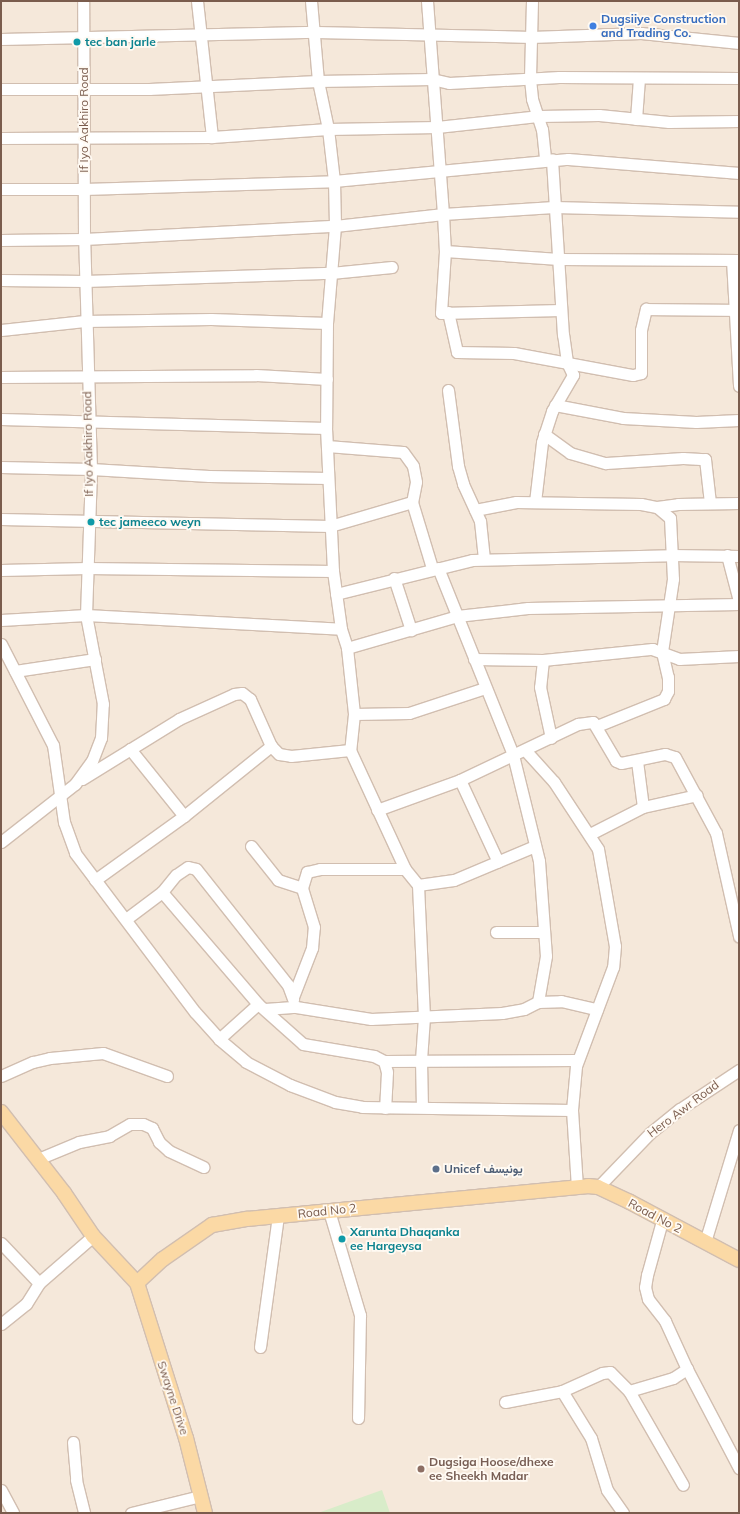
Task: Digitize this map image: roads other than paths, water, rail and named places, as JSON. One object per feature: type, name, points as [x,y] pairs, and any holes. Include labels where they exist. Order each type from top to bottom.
[{"type":"main road","points":[[1,1112],[38,1159],[93,1236],[137,1283]]},
{"type":"main road","name":"Road No 2","points":[[137,1283],[163,1259],[212,1225],[278,1216],[577,1187],[598,1187],[739,1260]]},
{"type":"main road","name":"Swayne Drive","points":[[137,1283],[186,1438],[205,1513]]},
{"type":"street","name":"If Iyo Aakhiro Road","points":[[1,842],[75,784],[92,761],[102,738],[103,704],[86,615],[90,469],[85,321],[83,1]]},
{"type":"street","points":[[198,1],[200,34],[208,87],[212,137]]},
{"type":"street","points":[[312,1],[316,32],[318,81],[328,129],[334,182],[335,226],[327,323],[326,428],[333,571],[341,629],[347,648],[354,714],[350,750],[405,869],[418,886],[424,1017],[421,1060],[422,1106]]},
{"type":"street","points":[[428,1],[432,79],[442,170],[445,251],[441,312],[561,310]]},
{"type":"street","points":[[532,1],[530,79],[532,99],[549,159],[559,259],[561,310],[567,362],[573,375],[555,405],[544,434],[537,460],[534,502]]},
{"type":"street","points":[[1,39],[316,32],[531,36],[641,33],[739,43]]},
{"type":"street","points":[[636,119],[639,78]]},
{"type":"street","points":[[1,89],[84,90],[208,87],[318,81],[432,79],[449,83],[530,79],[739,78]]},
{"type":"street","points":[[1,138],[84,136],[212,137],[328,129],[437,127],[538,116],[599,115],[636,119],[739,121]]},
{"type":"street","points":[[1,189],[84,189],[334,182],[549,159],[739,173]]},
{"type":"street","points":[[1,240],[84,239],[335,226],[443,214],[554,207],[739,212]]},
{"type":"street","points":[[445,251],[559,259],[735,260],[739,386]]},
{"type":"street","points":[[1,280],[85,281],[331,272],[392,267]]},
{"type":"street","points":[[448,312],[457,352],[514,353],[633,375],[641,373],[641,330],[646,309],[736,310]]},
{"type":"street","points":[[1,330],[85,321],[211,319],[327,323]]},
{"type":"street","points":[[1,377],[256,375],[327,379]]},
{"type":"street","points":[[448,390],[458,466],[463,484],[480,520],[484,559]]},
{"type":"street","points":[[555,405],[623,418],[696,422],[739,420]]},
{"type":"street","points":[[1,420],[326,428]]},
{"type":"street","points":[[544,434],[570,453],[606,463],[683,458],[705,459],[710,503]]},
{"type":"street","points":[[327,446],[403,452],[413,466],[416,482],[412,502],[435,568],[457,616],[513,755],[539,861],[546,956],[538,1002]]},
{"type":"street","points":[[1,467],[90,469],[209,476],[328,478]]},
{"type":"street","points":[[1,519],[88,523],[330,526],[412,502]]},
{"type":"street","points":[[475,510],[516,502],[641,504],[657,507],[710,503],[739,503]]},
{"type":"street","points":[[597,726],[664,699],[668,678],[662,652],[673,579],[670,518],[657,507]]},
{"type":"street","points":[[336,594],[435,568],[484,559],[671,555],[739,556]]},
{"type":"street","points":[[347,648],[457,616],[528,608],[669,604],[739,598],[727,556]]},
{"type":"street","points":[[1,570],[87,568],[333,571]]},
{"type":"street","points":[[394,578],[411,630]]},
{"type":"street","points":[[1,620],[86,615],[341,629]]},
{"type":"street","points":[[1,644],[53,745],[64,822],[75,853],[219,1039],[246,1062],[290,1085],[335,1102],[362,1107],[385,1108],[422,1106],[572,1110]]},
{"type":"street","points":[[474,659],[543,660],[620,651],[652,649],[679,660],[739,656]]},
{"type":"street","points":[[15,671],[95,659]]},
{"type":"street","points":[[543,660],[540,687],[551,738]]},
{"type":"street","points":[[354,714],[409,713],[485,688]]},
{"type":"street","points":[[75,784],[178,719],[234,694],[242,693],[250,699],[271,746],[279,754],[291,756],[350,750]]},
{"type":"street","points":[[377,810],[460,780],[583,722],[593,722],[597,726],[616,761],[628,763],[671,754],[675,757],[697,795],[716,833],[739,936]]},
{"type":"street","points":[[95,880],[184,816],[271,746]]},
{"type":"street","points":[[130,749],[184,816]]},
{"type":"street","points":[[525,750],[554,782],[598,848],[615,946],[613,967],[577,1060],[572,1110],[577,1187]]},
{"type":"street","points":[[637,761],[643,807]]},
{"type":"street","points":[[460,780],[498,862]]},
{"type":"street","points":[[590,834],[643,807],[697,795]]},
{"type":"street","points":[[251,846],[278,880],[302,888]]},
{"type":"street","points":[[418,886],[454,880],[535,846]]},
{"type":"street","points":[[126,919],[162,892],[176,875],[188,867],[196,869],[288,985],[294,1002]]},
{"type":"street","points":[[294,1002],[312,948],[314,927],[302,888],[307,872],[320,869],[405,869]]},
{"type":"street","points":[[162,892],[261,1006],[303,1044],[374,1056],[384,1061],[577,1060]]},
{"type":"street","points":[[496,932],[544,932]]},
{"type":"street","points":[[219,1039],[261,1006],[294,1002],[371,1019],[502,1013],[524,1009],[538,1002],[560,1001],[597,1009]]},
{"type":"street","points":[[1,1076],[33,1062],[50,1058],[103,1053],[167,1076]]},
{"type":"street","points":[[384,1061],[387,1072],[385,1108]]},
{"type":"street","name":"Hero Awr Road","points":[[598,1187],[650,1133],[739,1070]]},
{"type":"street","points":[[38,1159],[79,1142],[109,1136],[130,1124],[143,1124],[152,1128],[159,1142],[169,1151],[204,1167]]},
{"type":"street","points":[[705,1242],[739,1130]]},
{"type":"street","points":[[329,1211],[360,1315],[358,1418]]},
{"type":"street","points":[[260,1347],[278,1216]]},
{"type":"street","points":[[662,1221],[645,1287],[648,1299],[665,1321],[687,1369],[739,1468]]},
{"type":"street","points":[[1,1324],[26,1304],[39,1283],[93,1236]]},
{"type":"street","points":[[1,1243],[39,1283]]},
{"type":"street","points":[[629,1391],[673,1378],[687,1369]]},
{"type":"street","points":[[505,1402],[562,1391],[602,1372],[610,1372],[629,1391],[683,1485]]},
{"type":"street","points":[[562,1391],[591,1438],[607,1490],[623,1513]]},
{"type":"street","points":[[73,1442],[76,1480],[84,1513]]},
{"type":"street","points":[[1,1490],[12,1513]]},
{"type":"street","points":[[131,1513],[200,1496]]},
{"type":"place","name":"Dugsiiye Construction and Trading Co.","points":[[593,26]]},
{"type":"place","name":"tec ban jarle","points":[[77,42]]},
{"type":"place","name":"tec jameeco weyn","points":[[91,522]]},
{"type":"place","name":"Unicef يونيسف","points":[[436,1169]]},
{"type":"place","name":"Xarunta Dhaqanka ee Hargeysa","points":[[342,1239]]},
{"type":"place","name":"Dugsiga Hoose/dhexe ee Sheekh Madar","points":[[421,1469]]}]
